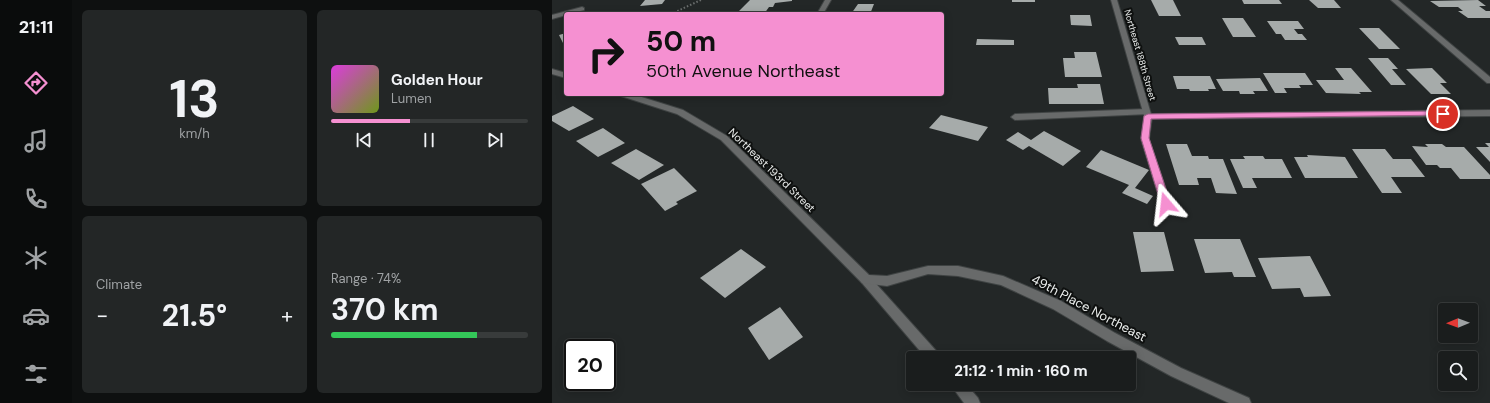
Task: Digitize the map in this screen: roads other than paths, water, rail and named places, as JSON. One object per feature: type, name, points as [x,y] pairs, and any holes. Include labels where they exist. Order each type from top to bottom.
[{"type":"street","points":[[821,12],[828,0]]},
{"type":"street","name":"Northeast 188th Street","points":[[1114,0],[1147,114]]},
{"type":"street","points":[[1394,0],[1490,81]]},
{"type":"street","points":[[571,12],[582,9]]},
{"type":"street","points":[[552,17],[564,14]]},
{"type":"street","points":[[552,71],[564,75]]},
{"type":"street","name":"Northeast 193rd Street","points":[[630,96],[680,112],[724,138],[866,280],[928,351]]},
{"type":"street","points":[[1015,117],[1147,114],[1490,113]]},
{"type":"street","points":[[1147,114],[1145,138],[1166,204]]},
{"type":"street","name":"49th Place Northeast","points":[[866,280],[887,281],[914,273],[943,270],[958,271],[1003,281],[1057,305],[1111,337],[1176,372],[1244,403]]},
{"type":"street","points":[[963,391],[973,403]]}]
